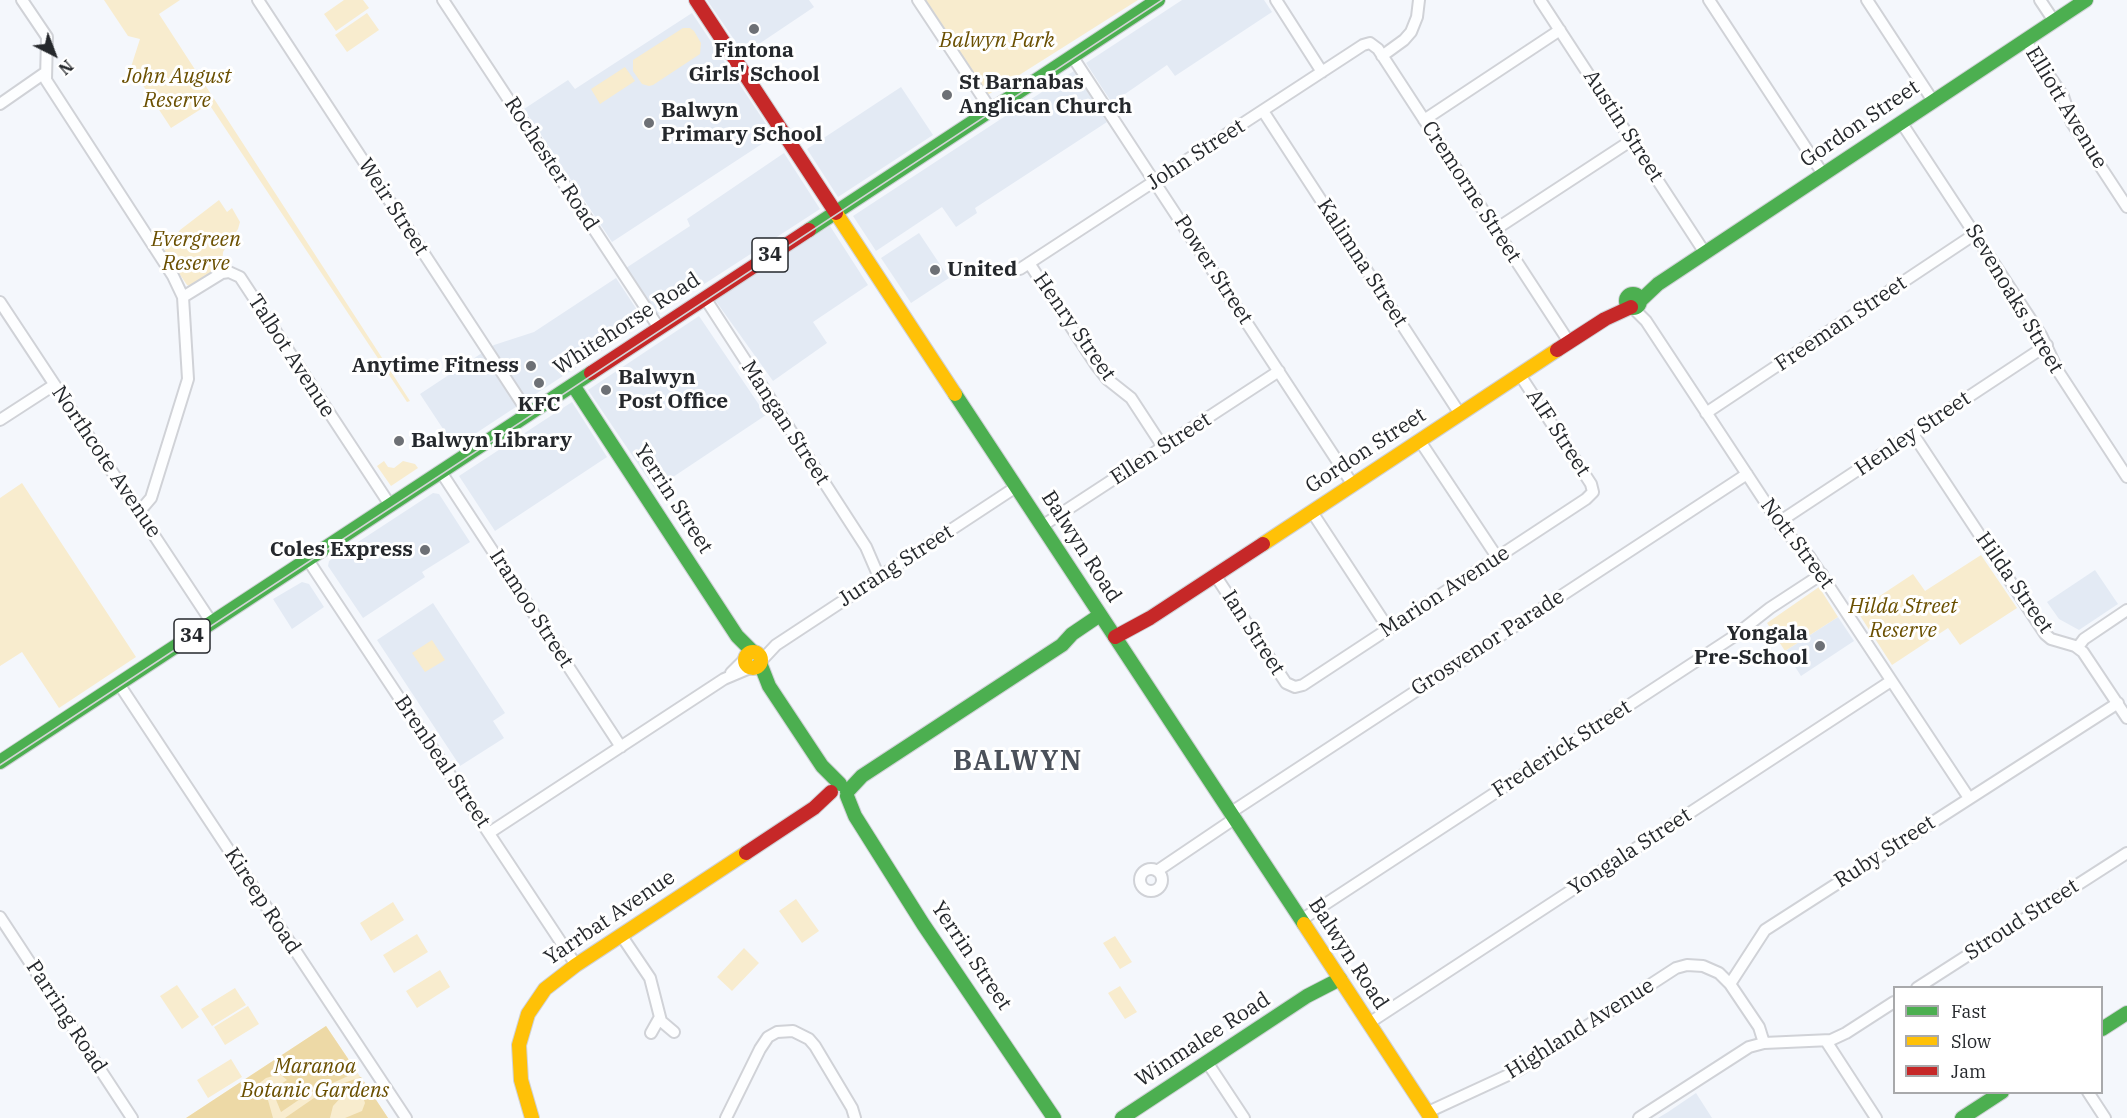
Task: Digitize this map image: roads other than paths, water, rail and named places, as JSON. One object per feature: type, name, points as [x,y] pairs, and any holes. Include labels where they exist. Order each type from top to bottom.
[{"type":"street","points":[[22,0],[46,37],[46,80],[173,276],[183,297],[188,380],[151,498],[139,512]]},
{"type":"street","name":"Weir Street","points":[[258,0],[529,414]]},
{"type":"street","name":"Rochester Road","points":[[443,0],[659,328]]},
{"type":"street","name":"Balwyn Road","points":[[696,0],[1429,1115]]},
{"type":"street","points":[[918,0],[991,110]]},
{"type":"street","name":"Whitehorse Road","points":[[0,762],[1158,0]]},
{"type":"street","points":[[1276,0],[1322,72]]},
{"type":"street","points":[[1382,56],[1411,32],[1417,17],[1419,0]]},
{"type":"street","name":"Austin Street","points":[[1540,0],[1705,253]]},
{"type":"street","points":[[1709,0],[1823,174]]},
{"type":"street","points":[[1867,0],[1933,101]]},
{"type":"street","points":[[2040,0],[2054,21]]},
{"type":"street","name":"Gordon Street","points":[[1117,640],[1140,629],[1150,618],[1569,342],[1634,302],[2086,0]]},
{"type":"street","points":[[1424,120],[1560,30]]},
{"type":"street","name":"Elliott Avenue","points":[[2025,40],[2063,96],[2072,123],[2127,207]]},
{"type":"street","name":"John Street","points":[[1025,266],[1363,45],[1372,44]]},
{"type":"street","name":"Cremorne Street","points":[[1372,44],[1569,342]]},
{"type":"street","name":"Power Street","points":[[1072,56],[1353,485]]},
{"type":"street","points":[[0,104],[46,72]]},
{"type":"street","name":"Kalimna Street","points":[[1263,111],[1460,414]]},
{"type":"street","name":"Sevenoaks Street","points":[[1901,122],[2047,345],[2058,372],[2127,477]]},
{"type":"street","points":[[1496,230],[1632,140]]},
{"type":"street","name":"Freeman Street","points":[[1706,413],[1976,234]]},
{"type":"street","name":"Henry Street","points":[[1025,266],[1102,374],[1131,398],[1164,447]]},
{"type":"street","name":"Talbot Avenue","points":[[183,297],[222,273],[229,272],[240,277],[390,505]]},
{"type":"street","name":"Mangan Street","points":[[705,298],[866,547],[879,577]]},
{"type":"street","name":"Nott Street","points":[[1634,302],[1786,533],[1805,550],[1822,574],[1969,798]]},
{"type":"street","name":"Northcote Avenue","points":[[0,303],[212,623]]},
{"type":"street","name":"Henley Street","points":[[1779,522],[2047,345]]},
{"type":"street","name":"Ellen Street","points":[[1042,526],[1279,371]]},
{"type":"street","name":"AIF Street","points":[[1520,375],[1591,484],[1593,492]]},
{"type":"street","points":[[0,420],[54,384]]},
{"type":"street","name":"Yerrin Street","points":[[573,385],[923,924],[1054,1118]]},
{"type":"street","name":"Hilda Street","points":[[1913,434],[2046,636],[2078,647],[2085,654],[2127,718]]},
{"type":"street","points":[[1420,441],[1497,557]]},
{"type":"street","name":"Iramoo Street","points":[[441,472],[621,747]]},
{"type":"street","name":"Grosvenor Parade","points":[[1157,871],[1232,816],[1747,474]]},
{"type":"street","name":"Jurang Street","points":[[489,833],[1016,487]]},
{"type":"street","name":"Marion Avenue","points":[[1293,687],[1303,685],[1586,499],[1593,492]]},
{"type":"street","points":[[1312,512],[1388,628]]},
{"type":"street","name":"Mangan Street","points":[[866,547],[889,570]]},
{"type":"street","name":"Brenbeal Street","points":[[308,560],[576,965]]},
{"type":"street","name":"Frederick Street","points":[[1301,920],[1733,637],[1770,608],[1822,574]]},
{"type":"street","name":"Ian Street","points":[[1215,575],[1286,683],[1293,687]]},
{"type":"street","points":[[2078,647],[2084,639],[2127,610]]},
{"type":"street","name":"Yarrbat Avenue","points":[[532,1118],[519,1068],[521,1035],[528,1014],[538,997],[553,981],[862,776],[1062,645],[1075,639],[1102,618]]},
{"type":"street","name":"Yongala Street","points":[[1369,1023],[1891,681]]},
{"type":"street","name":"Kireep Road","points":[[119,684],[406,1118]]},
{"type":"street","name":"Ruby Street","points":[[1730,984],[1748,959],[1761,934],[1769,926],[2118,703]]},
{"type":"street","name":"Stroud Street","points":[[1919,986],[2127,853]]},
{"type":"street","name":"Parring Road","points":[[0,917],[132,1118]]},
{"type":"street","points":[[621,935],[650,978],[660,1017],[674,1032]]},
{"type":"street","name":"Highland Avenue","points":[[1429,1115],[1519,1070],[1676,968],[1687,965],[1702,966],[1719,973],[1730,984]]},
{"type":"street","name":"Winmalee Road","points":[[1122,1118],[1338,976]]},
{"type":"street","points":[[1730,984],[1759,1027],[1764,1043]]},
{"type":"street","points":[[1640,1118],[1749,1047],[1764,1043],[1826,1041],[1846,1033],[1893,1003]]},
{"type":"street","points":[[2103,1028],[2127,1013]]},
{"type":"street","points":[[651,1033],[660,1017]]},
{"type":"street","points":[[726,1118],[768,1037],[777,1032],[793,1031],[809,1039],[815,1046],[852,1108],[855,1118]]},
{"type":"street","points":[[1826,1041],[1876,1118]]},
{"type":"street","points":[[1207,1062],[1244,1118]]},
{"type":"street","points":[[1962,1118],[1999,1094]]},
{"type":"street","points":[[2089,1094],[2105,1118]]},
{"type":"tram line","points":[[0,765],[1162,0]]},
{"type":"place","name":"Fintona Girls' School","points":[[754,29]]},
{"type":"place","name":"St Barnabas Anglican Church","points":[[947,95]]},
{"type":"place","name":"Balwyn Primary School","points":[[649,123]]},
{"type":"place","name":"United","points":[[935,270]]},
{"type":"place","name":"Anytime Fitness","points":[[531,366]]},
{"type":"place","name":"KFC","points":[[539,383]]},
{"type":"place","name":"Balwyn Post Office","points":[[606,390]]},
{"type":"place","name":"Balwyn Library","points":[[399,441]]},
{"type":"place","name":"Coles Express","points":[[425,550]]},
{"type":"place","name":"Yongala Pre-School","points":[[1820,646]]},
{"type":"district","name":"BALWYN","points":[[1018,762]]},
{"type":"park label","name":"Balwyn Park","points":[[997,41]]},
{"type":"park label","name":"John August Reserve","points":[[177,89]]},
{"type":"park label","name":"Evergreen Reserve","points":[[196,252]]},
{"type":"park label","name":"Hilda Street Reserve","points":[[1903,619]]},
{"type":"park label","name":"Maranoa Botanic Gardens","points":[[315,1079]]}]
